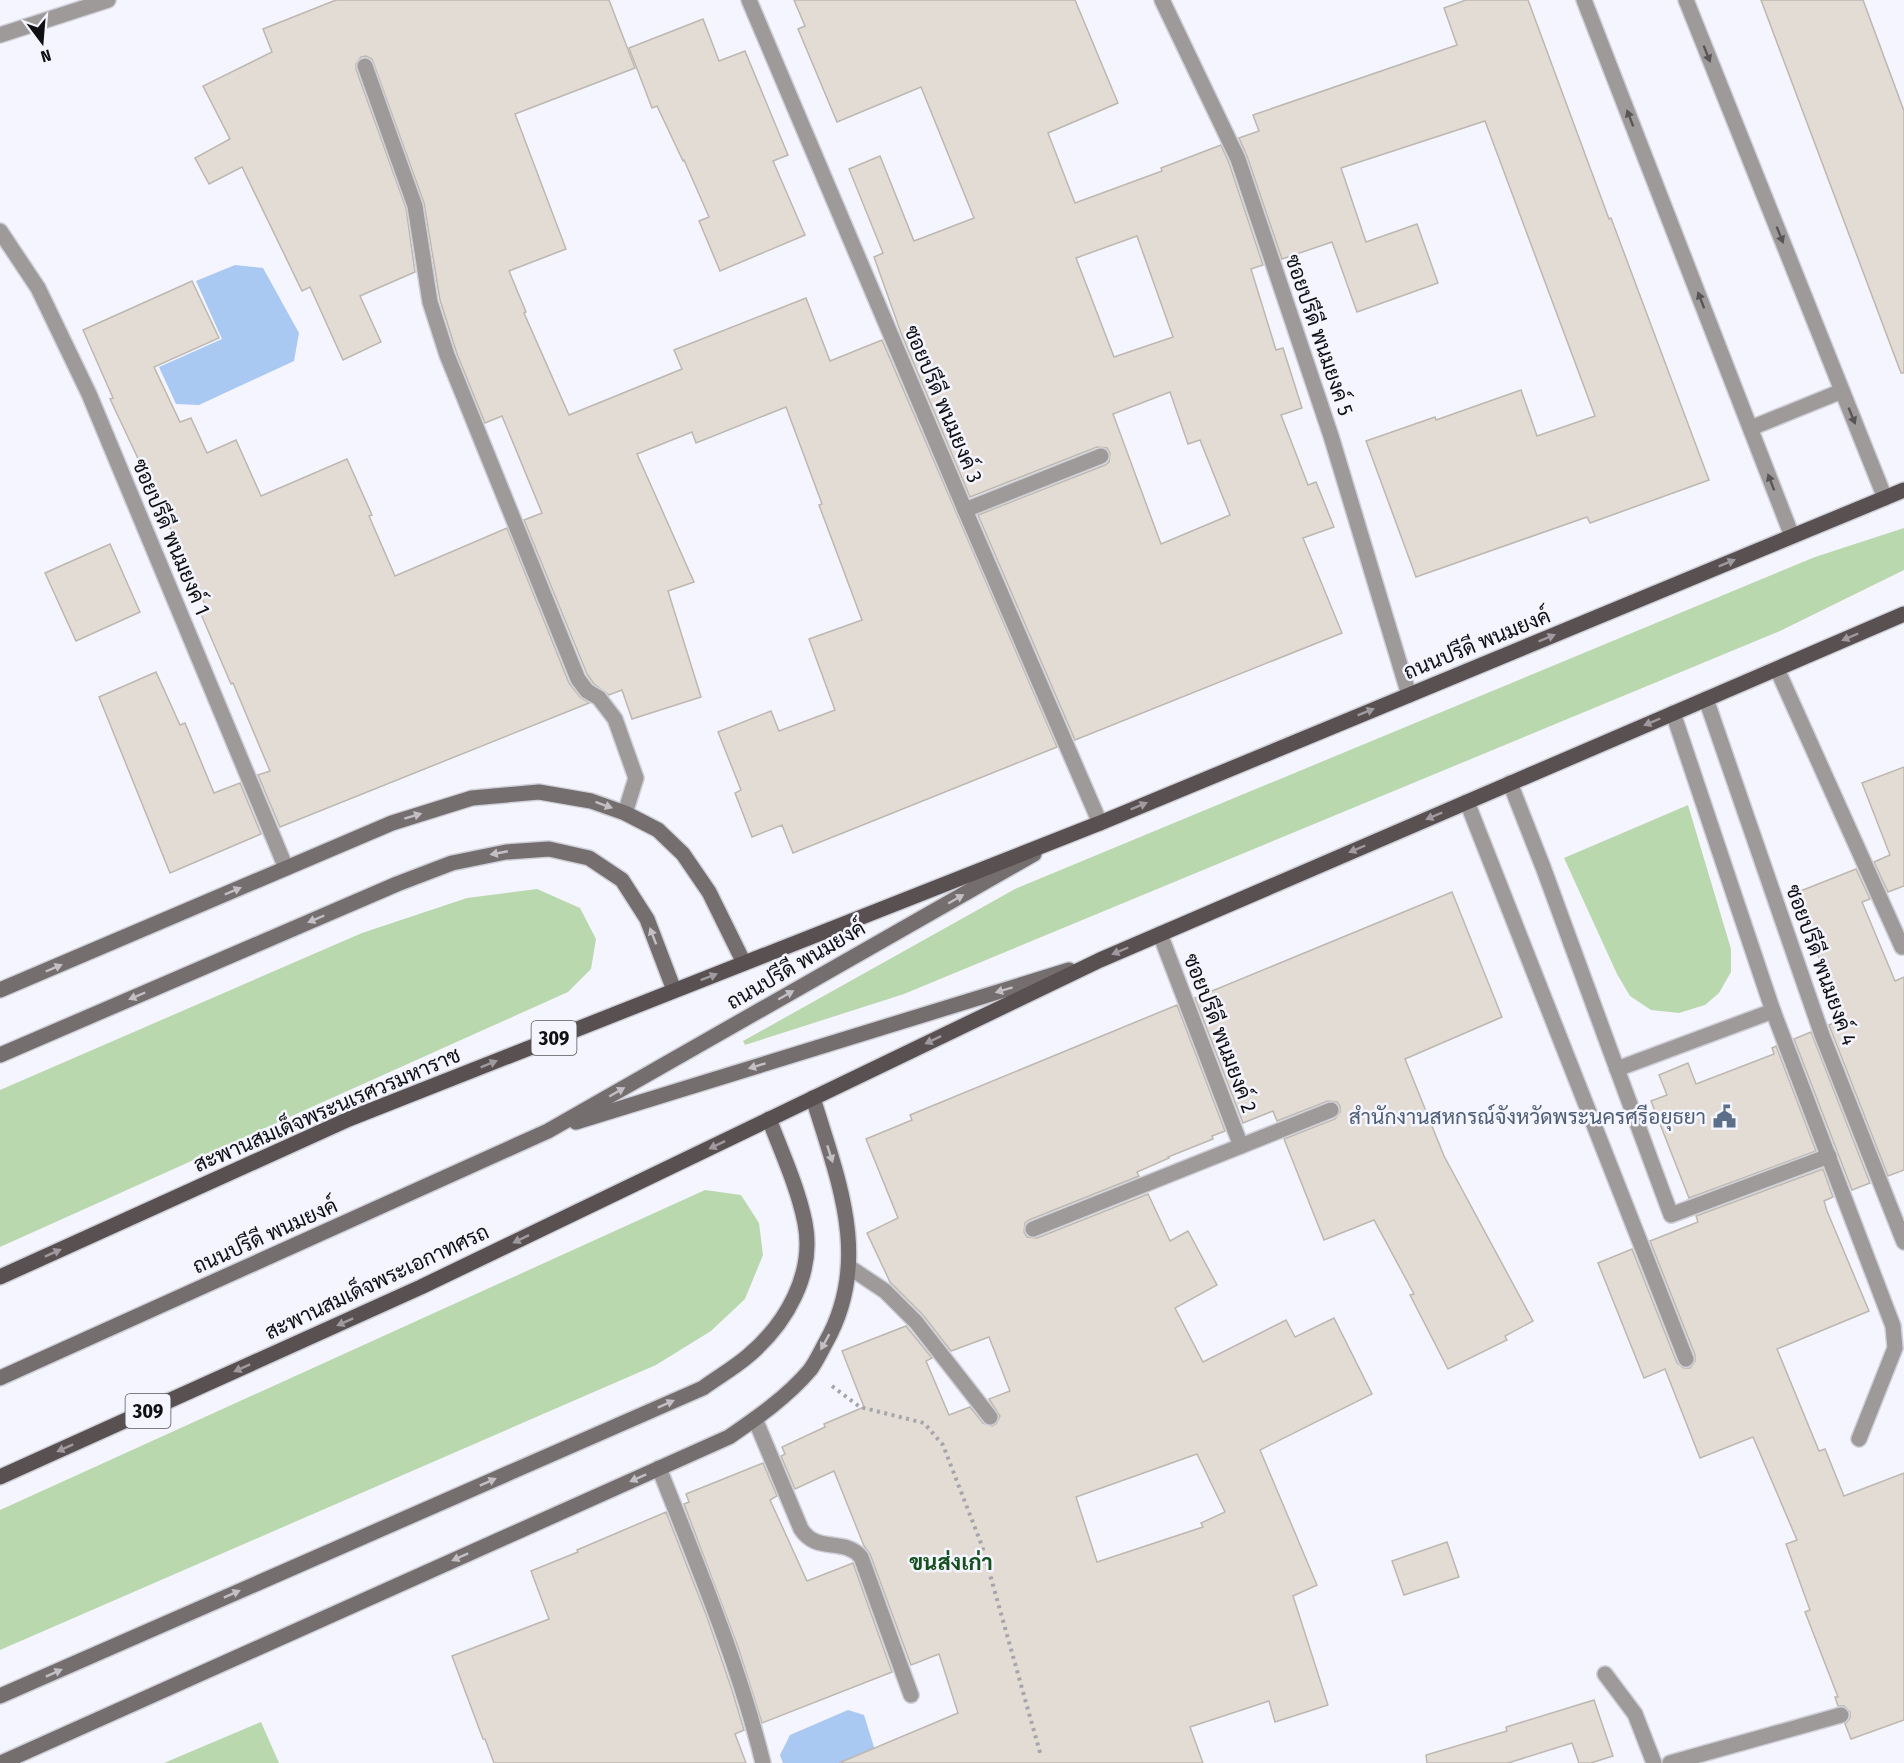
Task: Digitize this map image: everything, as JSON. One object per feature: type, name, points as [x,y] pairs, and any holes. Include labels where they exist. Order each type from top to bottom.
[{"type":"main road","name":"ถนนปรีดี พนมยงค์","points":[[674,990],[1100,822],[1904,490]]},
{"type":"main road","name":"ถนนปรีดี พนมยงค์","points":[[769,1119],[1100,960],[1904,614]]},
{"type":"main road","points":[[0,990],[392,823],[472,798],[539,792],[591,801],[625,813],[658,830],[683,854],[709,892],[744,963]]},
{"type":"main road","name":"ถนนปรีดี พนมยงค์","points":[[0,1378],[548,1131],[1065,836]]},
{"type":"main road","points":[[0,1055],[397,885],[452,863],[506,852],[549,849],[590,858],[622,880],[647,919],[674,990]]},
{"type":"main road","name":"ถนนปรีดี พนมยงค์","points":[[548,1131],[1100,960]]},
{"type":"main road","name":"สะพานสมเด็จพระนเรศวรมหาราช","points":[[0,1277],[349,1119],[674,990]]},
{"type":"main road","points":[[1,1763],[729,1437],[776,1404],[810,1369],[830,1335],[843,1304],[849,1267],[849,1239],[841,1189],[813,1098]]},
{"type":"main road","points":[[0,1696],[703,1388],[749,1356],[782,1320],[799,1290],[807,1255],[806,1226],[800,1200],[769,1119]]},
{"type":"main road","name":"สะพานสมเด็จพระเอกาทศรถ","points":[[0,1477],[421,1287],[769,1119]]},
{"type":"street","points":[[0,34],[108,0]]},
{"type":"street","name":"ซอยปรีดี พนมยงค์ 3","points":[[749,0],[1100,822]]},
{"type":"street","name":"ซอยปรีดี พนมยงค์ 5","points":[[1162,0],[1238,159],[1331,436],[1409,694]]},
{"type":"street","points":[[1584,0],[1792,536]]},
{"type":"street","points":[[1686,0],[1885,498]]},
{"type":"street","points":[[365,66],[415,206],[430,302],[447,356],[578,680],[587,691],[599,698],[615,719],[636,778],[625,813]]},
{"type":"street","name":"ซอยปรีดี พนมยงค์ 1","points":[[0,231],[38,288],[89,394],[286,868]]},
{"type":"street","points":[[1751,428],[1842,392]]},
{"type":"street","points":[[965,510],[1101,456]]},
{"type":"street","points":[[1777,669],[1902,947],[1904,946]]},
{"type":"street","name":"ซอยปรีดี พนมยงค์ 4","points":[[1706,699],[1822,1035],[1904,1242]]},
{"type":"street","points":[[1673,713],[1773,1011],[1893,1326],[1895,1348],[1859,1439]]},
{"type":"street","points":[[1510,783],[1544,867],[1671,1215],[1829,1156]]},
{"type":"street","points":[[1467,802],[1686,1359]]},
{"type":"street","name":"ซอยปรีดี พนมยงค์ 2","points":[[1160,934],[1241,1146]]},
{"type":"street","points":[[1617,1069],[1773,1011]]},
{"type":"street","points":[[1034,1229],[1331,1110]]},
{"type":"street","points":[[849,1267],[885,1291],[916,1322],[990,1417]]},
{"type":"street","points":[[755,1419],[807,1538],[819,1543],[848,1548],[856,1551],[861,1557],[911,1695]]},
{"type":"street","points":[[659,1468],[716,1611],[752,1717],[763,1763]]},
{"type":"street","points":[[1605,1674],[1635,1714],[1654,1763]]},
{"type":"street","points":[[1670,1763],[1841,1715]]},
{"type":"path","points":[[810,1369],[860,1407],[924,1423],[942,1445],[982,1546],[1041,1756]]},
{"type":"green space","points":[[1904,528],[1904,570],[1780,631],[904,994],[745,1045],[743,1041],[1015,889],[1815,557]]},
{"type":"green space","points":[[1688,805],[1731,949],[1731,972],[1719,993],[1705,1005],[1679,1013],[1651,1010],[1630,996],[1617,974],[1564,858]]},
{"type":"green space","points":[[537,889],[580,908],[596,939],[591,969],[568,992],[0,1247],[0,1090],[362,933],[467,898]]},
{"type":"green space","points":[[705,1190],[741,1195],[759,1223],[763,1255],[745,1299],[711,1331],[656,1365],[0,1650],[0,1510]]},
{"type":"green space","points":[[261,1722],[279,1763],[164,1763]]},
{"type":"water","points":[[235,265],[263,268],[299,333],[294,361],[199,405],[176,404],[159,367],[222,339],[196,281]]},
{"type":"water","points":[[848,1710],[864,1715],[879,1763],[783,1763],[780,1755],[790,1735]]},
{"type":"building","points":[[336,0],[609,0],[635,68],[515,114],[566,249],[509,271],[526,312],[524,313],[569,415],[682,369],[674,350],[806,298],[830,361],[882,340],[1057,747],[793,853],[782,825],[752,837],[735,793],[741,790],[718,732],[771,711],[779,731],[835,710],[809,639],[862,620],[819,505],[822,504],[786,407],[696,443],[692,432],[637,454],[694,582],[668,591],[701,697],[632,719],[622,690],[609,695],[594,684],[587,674],[524,520],[542,513],[502,416],[485,423],[457,354],[440,300],[424,203],[372,59],[366,56],[361,57],[356,64],[356,69],[406,208],[415,272],[360,296],[381,342],[343,360],[310,287],[302,291],[242,167],[209,184],[195,158],[230,139],[203,86],[272,52],[263,29]]},
{"type":"building","points":[[794,0],[1075,0],[1118,103],[1048,133],[1075,203],[1162,171],[1161,168],[1221,145],[1263,265],[1251,269],[1276,350],[1283,348],[1302,408],[1281,415],[1308,485],[1316,482],[1334,527],[1303,538],[1342,633],[1075,740],[978,515],[1105,465],[1109,462],[1110,453],[1107,448],[1097,447],[970,497],[901,333],[874,257],[883,253],[849,169],[880,156],[914,241],[974,218],[921,87],[837,122],[798,29],[805,26]],"holes":[[[1137,236],[1173,337],[1114,357],[1076,258]],[[1170,392],[1188,444],[1200,440],[1230,515],[1161,544],[1113,414]]]},
{"type":"building","points":[[1466,0],[1528,0],[1709,480],[1590,523],[1587,517],[1416,577],[1366,441],[1435,417],[1436,420],[1521,390],[1537,436],[1595,416],[1485,121],[1341,168],[1366,242],[1417,224],[1438,283],[1357,312],[1332,242],[1282,259],[1239,138],[1259,131],[1253,115],[1457,45],[1444,8]]},
{"type":"building","points":[[1761,0],[1863,0],[1904,111],[1904,373],[1901,373]]},
{"type":"building","points":[[703,19],[719,61],[745,51],[788,155],[773,161],[805,235],[720,271],[699,221],[709,217],[657,106],[652,108],[629,48]]},
{"type":"building","points":[[192,281],[219,338],[154,367],[180,422],[191,418],[207,453],[236,440],[261,496],[347,459],[372,515],[369,516],[395,576],[507,528],[569,683],[580,697],[589,703],[280,827],[258,775],[270,771],[200,612],[207,609],[161,508],[157,508],[146,486],[150,484],[110,399],[113,398],[83,330]]},
{"type":"building","points":[[110,544],[140,612],[76,641],[45,573]]},
{"type":"building","points":[[156,672],[180,725],[185,723],[214,793],[240,783],[261,834],[170,873],[99,697]]},
{"type":"building","points":[[1904,767],[1904,886],[1888,892],[1874,862],[1890,855],[1862,783]]},
{"type":"building","points":[[1856,869],[1870,899],[1862,902],[1895,981],[1904,977],[1904,1170],[1888,1176],[1829,1025],[1837,1022],[1831,1007],[1838,1004],[1793,894]]},
{"type":"building","points":[[1452,892],[1502,1017],[1405,1059],[1444,1156],[1533,1321],[1505,1336],[1507,1340],[1448,1369],[1410,1295],[1414,1294],[1374,1220],[1324,1240],[1284,1139],[1335,1119],[1340,1112],[1340,1106],[1337,1102],[1328,1101],[1277,1121],[1273,1111],[1243,1123],[1195,998]]},
{"type":"building","points":[[1177,1005],[1225,1131],[1212,1136],[1213,1139],[1137,1172],[1139,1176],[1029,1220],[1025,1223],[1024,1232],[1027,1237],[1037,1238],[1148,1194],[1170,1241],[1188,1231],[1217,1285],[1175,1308],[1203,1362],[1286,1320],[1295,1337],[1334,1318],[1372,1394],[1260,1450],[1317,1585],[1293,1596],[1328,1705],[1275,1722],[1269,1701],[1190,1727],[1203,1763],[839,1763],[958,1713],[939,1654],[911,1665],[870,1554],[864,1546],[834,1471],[795,1489],[781,1456],[785,1454],[782,1447],[825,1427],[824,1424],[864,1407],[842,1351],[906,1326],[932,1358],[926,1361],[949,1415],[970,1407],[983,1423],[992,1426],[996,1424],[1000,1416],[989,1399],[1010,1391],[989,1337],[951,1351],[923,1315],[890,1282],[867,1233],[898,1218],[866,1139],[912,1120],[910,1115]],"holes":[[[1197,1454],[1225,1512],[1201,1523],[1203,1527],[1097,1562],[1076,1497]]]},
{"type":"building","points":[[1811,1032],[1870,1183],[1852,1190],[1794,1039]]},
{"type":"building","name":"สํานักงานสหกรณ์จังหวัดพระนครศรีอยุธยา","points":[[1776,1046],[1816,1151],[1689,1198],[1651,1101],[1667,1095],[1659,1075],[1688,1063],[1696,1084],[1774,1054],[1772,1048]]},
{"type":"building","points":[[1823,1169],[1833,1197],[1824,1201],[1827,1211],[1869,1311],[1777,1349],[1819,1451],[1825,1449],[1844,1496],[1904,1473],[1904,1720],[1851,1739],[1845,1724],[1850,1718],[1850,1712],[1844,1706],[1838,1706],[1835,1697],[1838,1697],[1805,1612],[1810,1610],[1786,1544],[1797,1540],[1753,1437],[1700,1458],[1665,1369],[1644,1378],[1598,1263],[1632,1249],[1677,1363],[1684,1368],[1690,1368],[1695,1361],[1695,1355],[1650,1241],[1698,1222],[1696,1216]]},
{"type":"building","points":[[763,1463],[777,1496],[770,1500],[807,1581],[853,1563],[892,1672],[762,1723],[738,1647],[684,1504],[689,1502],[686,1494]]},
{"type":"building","points":[[666,1512],[707,1617],[732,1690],[744,1730],[735,1734],[746,1763],[494,1763],[452,1656],[549,1619],[531,1571]]},
{"type":"building","points":[[1447,1542],[1459,1577],[1404,1595],[1392,1561]]},
{"type":"building","points":[[1594,1700],[1613,1756],[1591,1763],[1579,1763],[1572,1743],[1508,1763],[1427,1763],[1426,1755],[1507,1731],[1506,1727]]},
{"type":"place","name":"สํานักงานสหกรณ์จังหวัดพระนครศรีอยุธยา","points":[[1724,1117]]},
{"type":"district","name":"ขนส่งเก่า","points":[[951,1562]]}]
